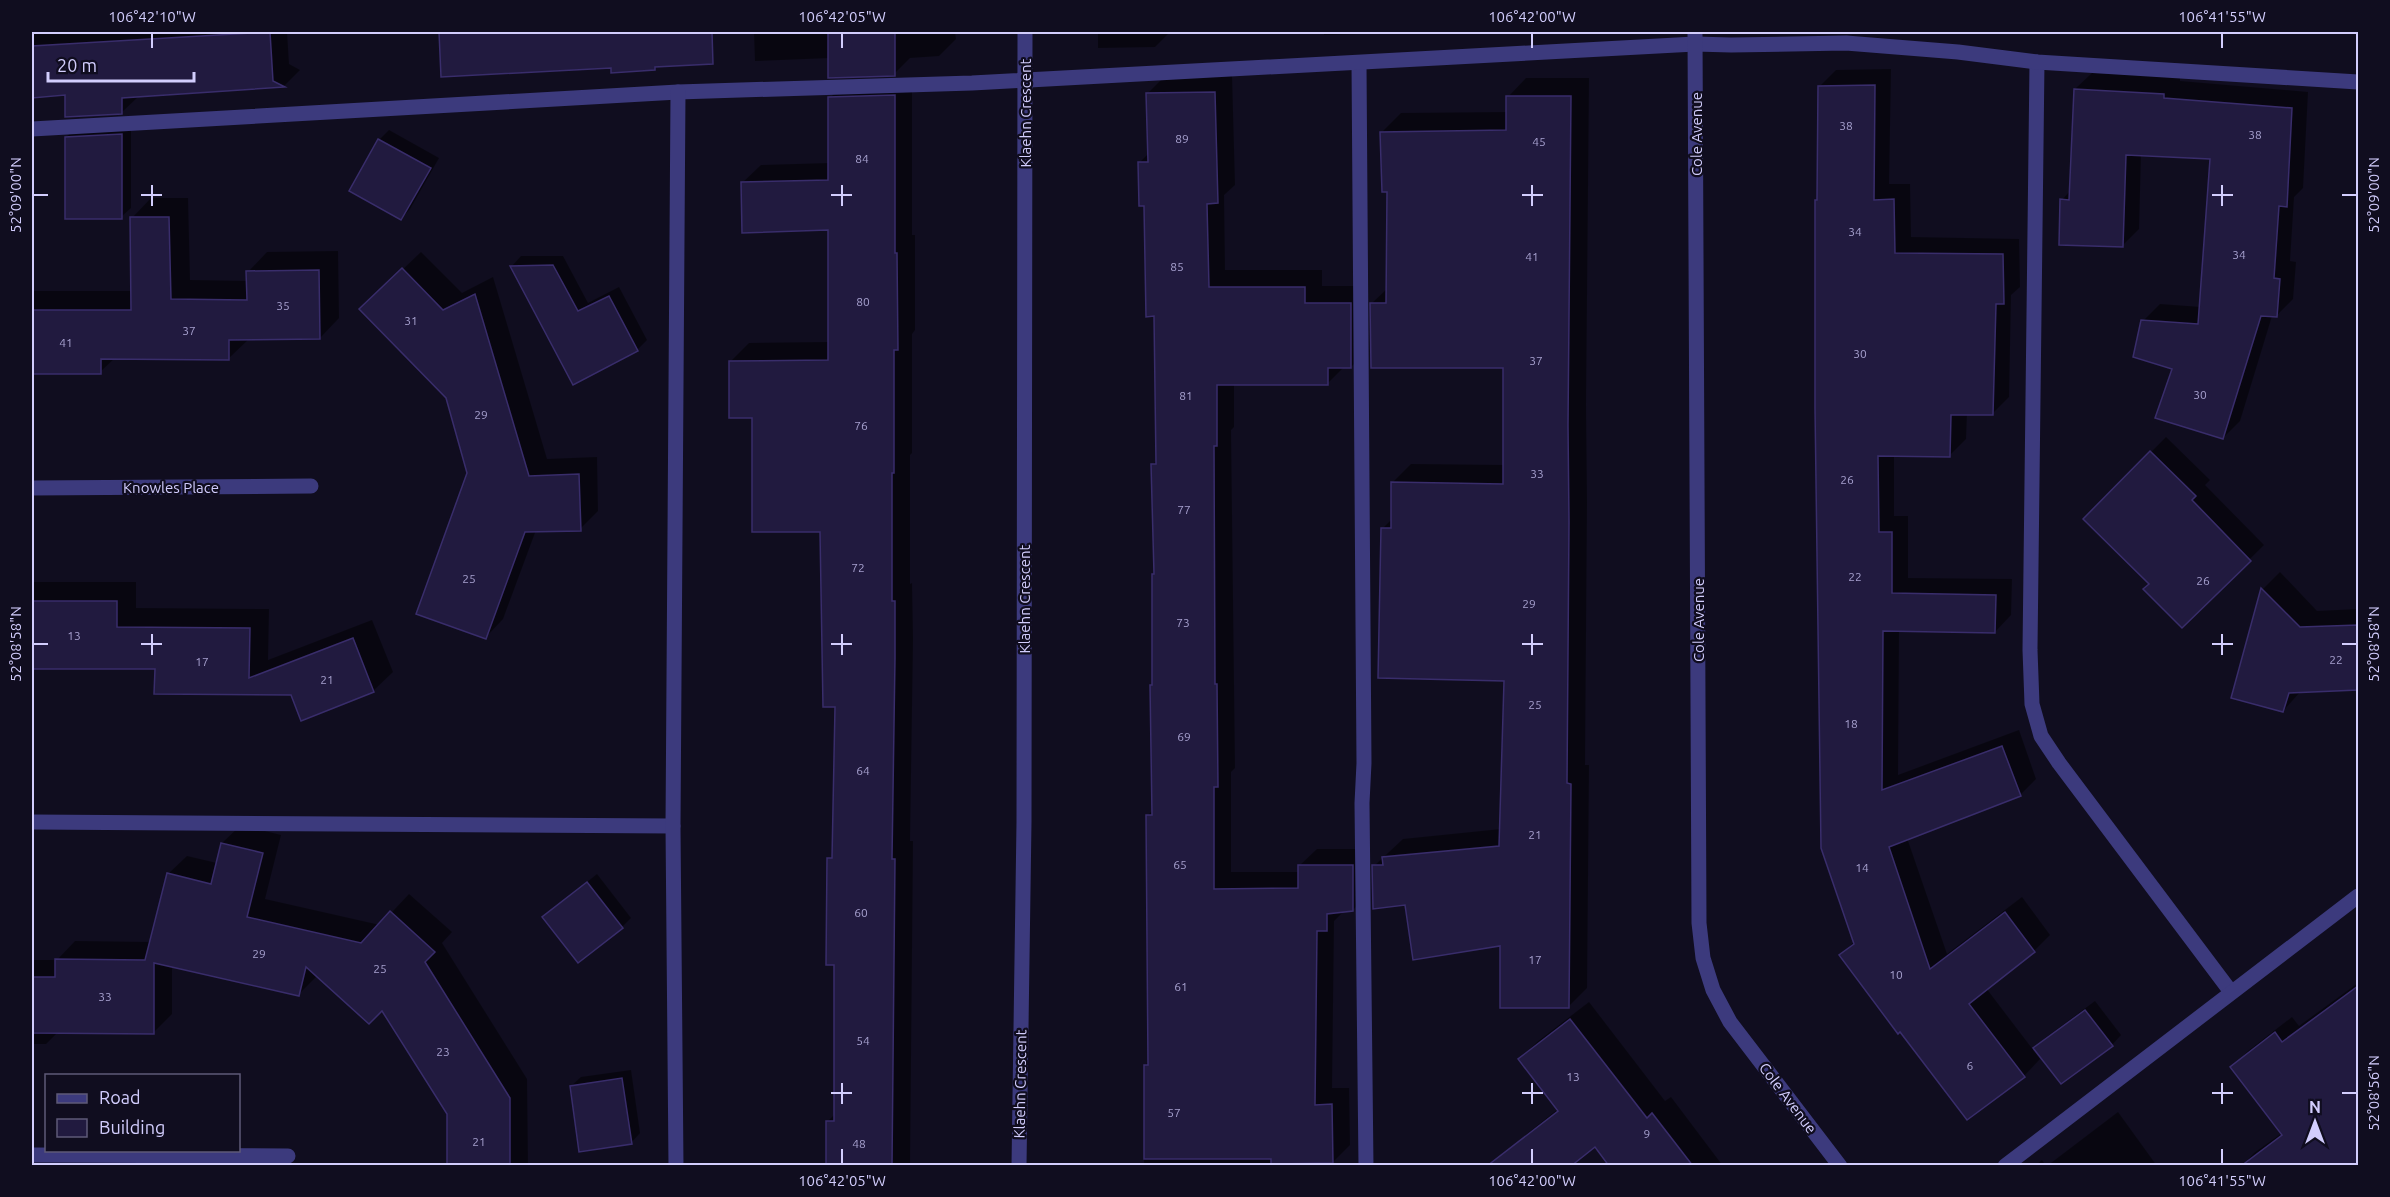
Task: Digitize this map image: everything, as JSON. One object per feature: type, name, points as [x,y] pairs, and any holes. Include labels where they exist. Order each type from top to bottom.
[{"type":"street","name":"Klaehn Crescent","points":[[1019,1166],[1024,810],[1025,32]]},
{"type":"street","points":[[32,129],[678,92],[1025,80],[1359,63],[1695,38],[1731,45],[1846,43],[1958,52],[2037,62],[2358,82]]},
{"type":"street","name":"Cole Avenue","points":[[1695,38],[1699,922],[1702,958],[1713,990],[1730,1022],[1840,1166]]},
{"type":"street","points":[[2037,62],[2030,650],[2032,704],[2041,736],[2053,754],[2231,992]]},
{"type":"street","points":[[1359,63],[1366,1166]]},
{"type":"street","points":[[676,1166],[673,826],[678,92]]},
{"type":"street","name":"Knowles Place","points":[[32,488],[311,486]]},
{"type":"street","points":[[32,822],[673,826]]},
{"type":"street","points":[[2006,1166],[2358,896]]},
{"type":"street","points":[[32,1155],[288,1156]]},
{"type":"building","points":[[270,32],[273,81],[285,87],[122,98],[122,114],[65,117],[65,95],[32,98],[32,46]]},
{"type":"building","points":[[439,32],[712,32],[713,64],[655,67],[655,70],[611,73],[611,68],[441,77]]},
{"type":"building","points":[[828,32],[895,32],[895,76],[828,78]]},
{"type":"building","points":[[1875,85],[1874,200],[1894,199],[1895,253],[2003,254],[2004,304],[1996,304],[1993,415],[1951,415],[1950,457],[1878,456],[1879,532],[1892,532],[1892,593],[1996,595],[1995,633],[1883,631],[1882,790],[2002,746],[2021,796],[1889,847],[1930,969],[2005,912],[2035,952],[1969,1004],[2025,1077],[1967,1120],[1900,1032],[1898,1034],[1839,955],[1854,944],[1821,848],[1815,408],[1815,200],[1817,200],[1818,86]]},
{"type":"building","points":[[2074,89],[2164,94],[2164,98],[2292,108],[2287,207],[2279,206],[2274,278],[2280,279],[2277,317],[2261,316],[2223,439],[2155,418],[2172,369],[2133,357],[2141,320],[2198,324],[2210,159],[2126,155],[2123,247],[2059,245],[2060,199],[2069,200]]},
{"type":"building","points":[[1215,92],[1218,203],[1207,204],[1209,287],[1305,287],[1305,303],[1351,303],[1351,368],[1328,368],[1328,385],[1217,385],[1217,446],[1214,446],[1218,787],[1214,787],[1214,889],[1298,888],[1298,865],[1353,865],[1353,911],[1327,914],[1327,931],[1317,931],[1315,1105],[1332,1104],[1333,1163],[1271,1164],[1271,1159],[1144,1159],[1144,1065],[1148,1065],[1146,815],[1152,815],[1150,685],[1152,685],[1152,574],[1154,574],[1151,464],[1156,464],[1154,316],[1146,317],[1144,206],[1139,206],[1138,162],[1148,162],[1146,93]]},
{"type":"building","points":[[895,95],[895,253],[897,253],[898,350],[894,350],[894,473],[892,473],[892,601],[895,601],[895,658],[892,859],[895,859],[892,1166],[826,1166],[826,1121],[834,1121],[834,965],[826,965],[827,858],[832,858],[835,707],[823,707],[820,532],[752,532],[752,418],[729,418],[729,361],[828,360],[828,230],[742,233],[741,182],[828,180],[828,97]]},
{"type":"building","points":[[1506,96],[1571,96],[1567,783],[1571,784],[1569,1008],[1500,1008],[1500,946],[1413,960],[1405,905],[1373,909],[1372,865],[1383,865],[1382,857],[1499,846],[1504,681],[1378,678],[1381,528],[1391,528],[1391,482],[1503,484],[1503,368],[1371,368],[1370,303],[1386,303],[1387,192],[1382,192],[1380,132],[1506,130]]},
{"type":"building","points":[[122,134],[122,219],[65,219],[65,137]]},
{"type":"building","points":[[378,139],[431,168],[401,220],[349,191]]},
{"type":"building","points":[[130,217],[169,217],[171,299],[247,300],[246,271],[319,270],[320,339],[229,340],[229,360],[101,359],[101,374],[32,374],[32,310],[131,310]]},
{"type":"building","points":[[553,265],[578,311],[609,296],[638,351],[573,385],[510,266]]},
{"type":"building","points":[[402,268],[443,310],[475,294],[529,476],[579,474],[581,531],[525,532],[486,639],[416,614],[467,473],[446,398],[359,309]]},
{"type":"building","points":[[2150,451],[2196,496],[2192,500],[2251,561],[2182,628],[2143,589],[2149,584],[2083,519]]},
{"type":"building","points":[[2261,588],[2300,627],[2358,625],[2358,690],[2289,693],[2283,712],[2231,698]]},
{"type":"building","points":[[32,601],[117,601],[117,627],[250,628],[249,678],[353,638],[374,692],[301,721],[291,695],[154,694],[155,669],[32,669]]},
{"type":"building","points":[[221,843],[263,853],[247,917],[361,943],[390,911],[435,952],[425,962],[510,1098],[510,1166],[447,1166],[447,1114],[382,1011],[369,1024],[306,967],[299,996],[154,963],[154,1034],[32,1033],[32,977],[55,977],[55,959],[145,960],[167,873],[211,884]]},
{"type":"building","points":[[587,882],[623,928],[578,963],[542,917]]},
{"type":"building","points":[[2358,986],[2358,1166],[2241,1166],[2282,1135],[2230,1067],[2275,1032],[2282,1042]]},
{"type":"building","points":[[2085,1010],[2113,1046],[2061,1084],[2033,1048]]},
{"type":"building","points":[[1570,1019],[1647,1118],[1652,1113],[1693,1166],[1609,1166],[1595,1147],[1571,1166],[1487,1166],[1558,1111],[1518,1059]]},
{"type":"building","points":[[622,1078],[632,1144],[579,1152],[570,1086]]}]
